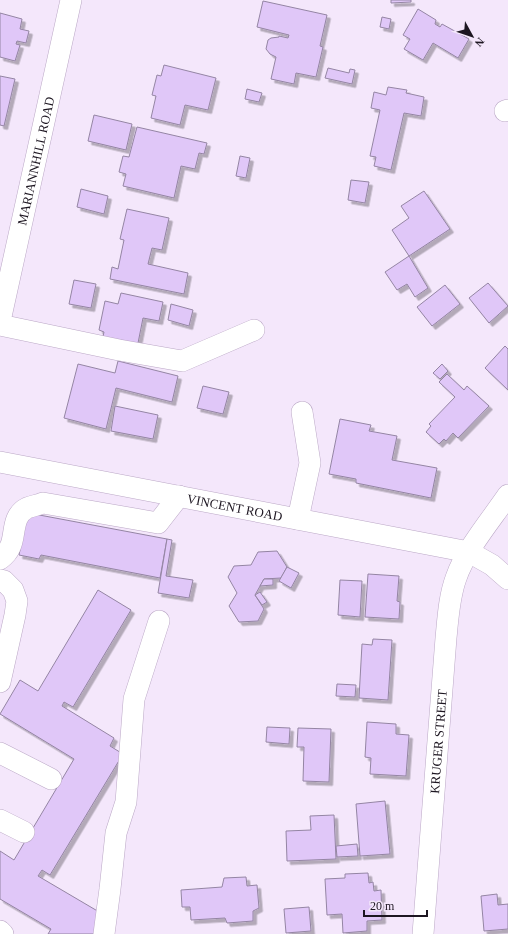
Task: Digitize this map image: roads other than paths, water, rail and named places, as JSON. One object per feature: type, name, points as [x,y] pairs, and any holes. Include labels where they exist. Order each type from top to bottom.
[{"type":"street","name":"MARIANNHILL ROAD","points":[[0,321],[71,0]]},
{"type":"street","points":[[0,325],[119,350],[182,361],[254,330]]},
{"type":"street","points":[[298,519],[310,463],[302,412]]},
{"type":"street","name":"VINCENT ROAD","points":[[0,462],[469,552],[492,565],[508,578]]},
{"type":"street","name":"KRUGER STREET","points":[[423,934],[446,638],[451,595],[456,577],[469,552],[508,495]]},
{"type":"street","points":[[0,559],[11,546],[13,531],[19,516],[26,508],[43,503],[158,523],[179,496]]},
{"type":"street","points":[[0,580],[4,581],[13,590],[17,601],[16,615],[0,682]]},
{"type":"street","points":[[104,934],[116,833],[126,802],[134,699],[159,621]]},
{"type":"street","points":[[0,753],[51,779]]},
{"type":"street","points":[[0,820],[24,832]]},
{"type":"street","points":[[0,931],[3,934]]}]
